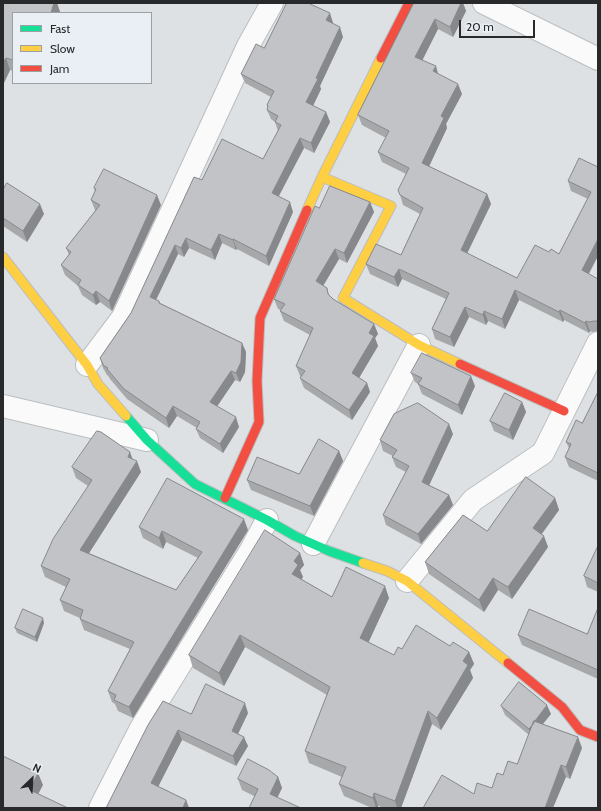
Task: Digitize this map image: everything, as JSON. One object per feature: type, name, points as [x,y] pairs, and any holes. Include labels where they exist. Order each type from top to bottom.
[{"type":"street","points":[[87,365],[123,318],[248,46],[272,3]]},
{"type":"street","points":[[225,498],[259,422],[257,381],[260,318],[322,178],[409,3]]},
{"type":"street","points":[[496,6],[598,59]]},
{"type":"street","points":[[322,178],[391,206],[343,298],[419,345],[564,411]]},
{"type":"street","points":[[3,257],[87,365],[98,384],[147,440],[195,484],[329,552],[387,571],[407,581],[562,708],[580,730],[598,737]]},
{"type":"street","points":[[407,581],[473,500],[543,453],[598,343]]},
{"type":"street","points":[[313,544],[419,345]]},
{"type":"street","points":[[3,406],[147,440]]},
{"type":"street","points":[[100,808],[140,728],[251,550],[267,520]]},
{"type":"building","points":[[3,3],[54,3],[51,12],[12,12],[12,60],[6,58],[3,63]]},
{"type":"building","points":[[287,3],[308,3],[330,13],[326,20],[340,27],[316,78],[318,79],[306,102],[326,112],[311,143],[300,138],[272,193],[290,202],[266,256],[233,239],[219,234],[211,250],[186,238],[181,248],[175,245],[150,297],[159,301],[159,303],[242,343],[241,362],[236,373],[231,371],[210,402],[236,417],[220,444],[196,429],[200,422],[173,406],[166,418],[124,389],[107,369],[108,368],[104,366],[100,358],[131,313],[194,177],[202,180],[222,139],[263,159],[281,125],[275,122],[278,116],[267,110],[267,105],[274,91],[241,74],[256,44],[264,48]]},
{"type":"building","points":[[414,3],[461,3],[450,27],[435,19],[415,57],[436,66],[433,71],[458,84],[441,116],[444,118],[422,163],[487,194],[461,250],[517,278],[535,245],[549,252],[551,249],[559,254],[591,192],[568,181],[579,158],[598,167],[598,239],[582,270],[598,279],[598,321],[586,321],[585,323],[515,290],[502,319],[484,311],[483,315],[465,307],[450,337],[432,329],[449,293],[399,269],[394,277],[366,264],[376,244],[401,255],[423,208],[400,195],[398,190],[409,168],[378,152],[389,131],[358,115]]},
{"type":"building","points":[[104,169],[157,195],[109,301],[96,291],[93,295],[78,285],[81,280],[61,265],[71,252],[66,248],[100,205],[91,200],[96,189],[94,188]]},
{"type":"building","points":[[7,183],[40,204],[23,231],[3,218],[3,190]]},
{"type":"building","points":[[330,186],[370,202],[344,253],[335,249],[316,281],[327,288],[328,294],[333,299],[374,324],[369,333],[374,336],[352,373],[367,383],[349,410],[300,378],[305,371],[296,366],[313,328],[280,311],[285,304],[274,299],[315,206],[319,208]]},
{"type":"building","points":[[422,353],[471,376],[458,405],[418,384],[422,378],[411,373]]},
{"type":"building","points":[[598,392],[598,473],[565,457],[571,444],[566,442],[576,420],[582,423]]},
{"type":"building","points":[[505,393],[522,402],[509,430],[490,421]]},
{"type":"building","points":[[418,403],[449,424],[422,482],[449,495],[418,534],[383,515],[409,466],[392,457],[397,450],[380,440],[394,414]]},
{"type":"building","points":[[97,431],[101,432],[130,452],[128,457],[137,461],[80,550],[176,590],[202,552],[162,531],[159,538],[139,527],[167,478],[244,519],[129,707],[114,700],[116,695],[108,691],[134,642],[80,619],[83,610],[60,600],[70,579],[41,566],[53,539],[92,480],[72,467]]},
{"type":"building","points":[[319,439],[339,451],[310,506],[247,480],[257,457],[299,474]]},
{"type":"building","points":[[526,477],[555,498],[533,528],[544,536],[508,587],[493,578],[479,600],[425,562],[463,515],[487,531]]},
{"type":"building","points":[[265,530],[300,553],[294,561],[298,565],[292,574],[332,597],[346,567],[385,586],[360,638],[394,655],[398,647],[402,649],[416,625],[450,646],[453,642],[469,652],[463,661],[468,665],[437,718],[428,711],[395,801],[374,793],[373,798],[339,784],[346,767],[305,751],[330,687],[240,635],[219,673],[189,655]]},
{"type":"building","points":[[598,546],[598,583],[584,576]]},
{"type":"building","points":[[598,608],[598,670],[518,635],[529,609],[587,634]]},
{"type":"building","points":[[23,609],[43,618],[35,637],[15,628]]},
{"type":"building","points":[[519,682],[547,705],[529,729],[501,706]]},
{"type":"building","points":[[206,684],[245,703],[232,731],[244,737],[233,756],[178,730],[151,783],[186,800],[183,808],[106,808],[148,725],[163,701],[191,714]]},
{"type":"building","points":[[534,721],[578,737],[566,767],[561,765],[545,808],[423,808],[442,775],[474,794],[477,783],[492,788],[497,773],[503,775],[508,761],[517,764]]},
{"type":"building","points":[[3,756],[38,773],[30,790],[68,808],[3,808]]},
{"type":"building","points":[[248,759],[269,770],[278,777],[270,794],[301,808],[249,808],[258,789],[238,779]]},
{"type":"traffic: fast","points":[[126,416],[147,440],[195,484],[267,520],[295,536],[329,551],[363,563]]},
{"type":"traffic: slow","points":[[307,210],[381,58]]},
{"type":"traffic: slow","points":[[322,177],[391,206],[343,298],[419,345],[460,364]]},
{"type":"traffic: slow","points":[[3,257],[87,365],[98,384],[126,416]]},
{"type":"traffic: slow","points":[[363,563],[387,571],[407,581],[508,663]]},
{"type":"traffic: jam","points":[[381,58],[409,3]]},
{"type":"traffic: jam","points":[[225,498],[259,422],[257,381],[260,318],[307,210]]},
{"type":"traffic: jam","points":[[460,364],[564,411]]},
{"type":"traffic: jam","points":[[508,663],[562,707],[580,730],[598,737]]}]
